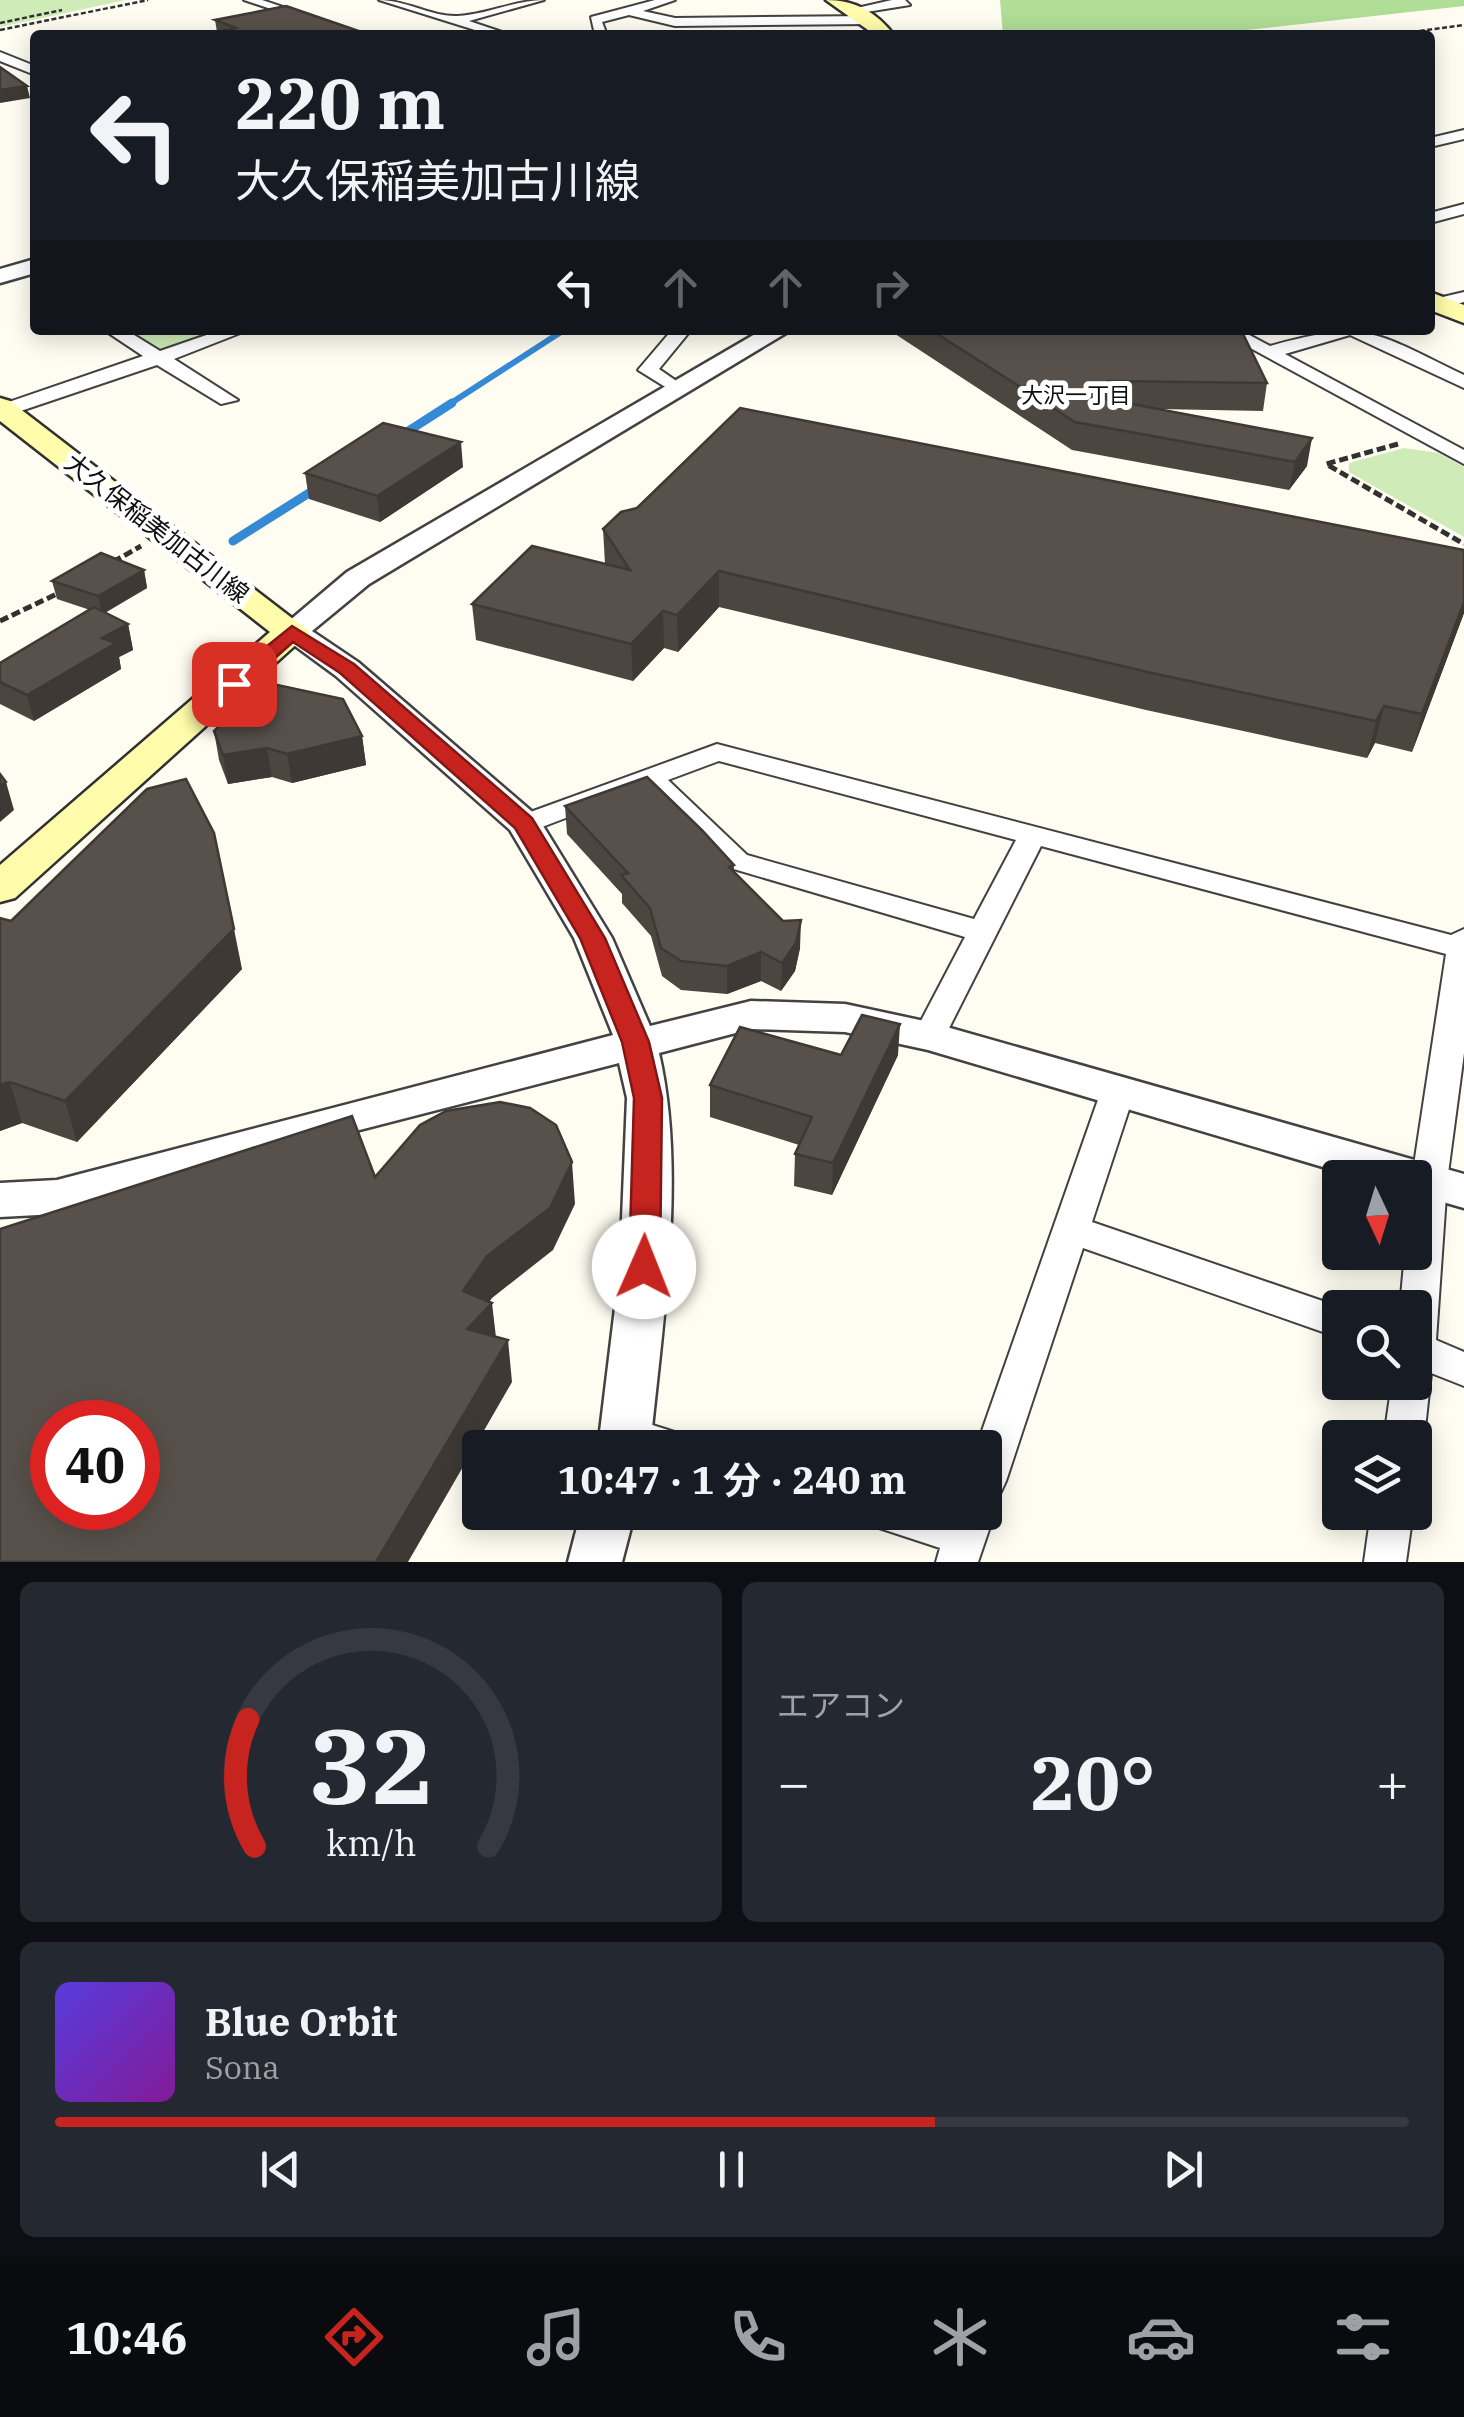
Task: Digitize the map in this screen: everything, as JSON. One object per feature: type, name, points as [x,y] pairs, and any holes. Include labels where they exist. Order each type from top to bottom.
[{"type":"main road","points":[[835,0],[879,30]]},
{"type":"main road","points":[[1441,302],[1464,315]]},
{"type":"main road","name":"大久保稲美加古川線","points":[[2,410],[292,632]]},
{"type":"main road","points":[[0,888],[292,632]]},
{"type":"street","points":[[250,0],[345,30]]},
{"type":"street","points":[[456,20],[538,0]]},
{"type":"street","points":[[600,30],[595,20],[669,0]]},
{"type":"street","points":[[630,11],[675,22],[862,15],[904,5],[898,0]]},
{"type":"street","points":[[394,1],[489,30]]},
{"type":"street","points":[[0,56],[30,69]]},
{"type":"street","points":[[1435,141],[1464,134]]},
{"type":"street","points":[[1435,197],[1464,206]]},
{"type":"street","points":[[1435,216],[1464,206]]},
{"type":"street","points":[[0,276],[30,267]]},
{"type":"street","points":[[121,335],[228,400]]},
{"type":"street","points":[[2,410],[224,335]]},
{"type":"street","points":[[675,388],[648,370],[678,335]]},
{"type":"street","points":[[640,1430],[648,1098],[636,1042],[593,938],[524,824],[347,669],[292,632],[358,578],[771,335]]},
{"type":"street","points":[[1236,335],[1464,458]]},
{"type":"street","points":[[1268,352],[1331,335]]},
{"type":"street","points":[[1361,335],[1464,382]]},
{"type":"street","points":[[524,824],[717,752],[1032,836],[1462,943],[1447,1186],[1428,1290]]},
{"type":"street","points":[[649,777],[737,861],[983,932]]},
{"type":"street","points":[[929,1036],[1032,836]]},
{"type":"street","points":[[0,1200],[57,1197],[636,1042],[752,1015],[845,1018],[929,1036],[1118,1094],[1447,1186]]},
{"type":"street","points":[[1002,1431],[1118,1094]]},
{"type":"street","points":[[1071,1229],[1322,1316]]},
{"type":"street","points":[[1432,1364],[1464,1370]]},
{"type":"street","points":[[596,1562],[604,1530]]},
{"type":"street","points":[[1385,1562],[1389,1530]]},
{"type":"path","points":[[0,30],[148,0]]},
{"type":"path","points":[[0,23],[62,10]]},
{"type":"path","points":[[1424,30],[1464,24]]},
{"type":"path","points":[[1424,436],[1326,464],[1464,544]]},
{"type":"path","points":[[98,570],[164,533]]},
{"type":"path","points":[[0,621],[66,589]]},
{"type":"green space","points":[[0,0],[126,0],[0,27]]},
{"type":"green space","points":[[1000,0],[1464,0],[1464,6],[1246,30],[1003,30]]},
{"type":"green space","points":[[130,335],[215,335],[163,350]]},
{"type":"green space","points":[[1404,448],[1438,453],[1464,467],[1464,537],[1349,472],[1349,463]]},
{"type":"building","points":[[286,6],[356,30],[227,30],[236,28],[215,20]]},
{"type":"building","points":[[0,67],[27,86],[0,90]]},
{"type":"building","points":[[939,335],[1243,335],[1267,383],[1107,381],[1105,399],[1312,438],[1295,462],[1075,422]]},
{"type":"building","points":[[740,408],[1464,550],[1464,602],[1422,714],[1384,706],[1376,721],[1152,673],[719,571],[677,615],[663,611],[631,644],[472,604],[532,546],[630,570],[603,529],[621,512],[637,508]]},
{"type":"building","points":[[383,423],[461,442],[377,496],[305,473]]},
{"type":"building","points":[[101,553],[144,570],[98,596],[52,581]]},
{"type":"building","points":[[94,607],[128,624],[102,638],[116,643],[27,695],[0,682],[0,663]]},
{"type":"building","points":[[263,682],[343,699],[362,736],[287,754],[267,748],[223,755],[214,731]]},
{"type":"building","points":[[647,777],[702,830],[734,865],[729,867],[783,921],[801,920],[796,943],[782,963],[761,952],[727,966],[681,961],[661,948],[650,908],[621,875],[628,873],[565,806]]},
{"type":"building","points":[[186,779],[214,833],[234,929],[65,1101],[10,1082],[0,1085],[0,918],[11,921],[147,789]]},
{"type":"building","points":[[862,1015],[900,1024],[833,1163],[795,1154],[812,1117],[710,1085],[740,1027],[841,1055]]},
{"type":"building","points":[[500,1102],[530,1108],[556,1125],[572,1162],[550,1208],[487,1256],[463,1291],[492,1303],[467,1329],[508,1340],[376,1562],[0,1562],[0,1229],[352,1116],[375,1177],[420,1125],[446,1111]]},
{"type":"waterway","points":[[448,405],[556,335]]},
{"type":"waterway","points":[[399,437],[452,403]]},
{"type":"waterway","points":[[233,541],[317,488]]},
{"type":"district","name":"大沢一丁目","points":[[1076,395]]},
{"type":"route","points":[[234,684],[292,632],[347,669],[428,736],[524,824],[593,938],[636,1042],[648,1098],[644,1267]]}]
